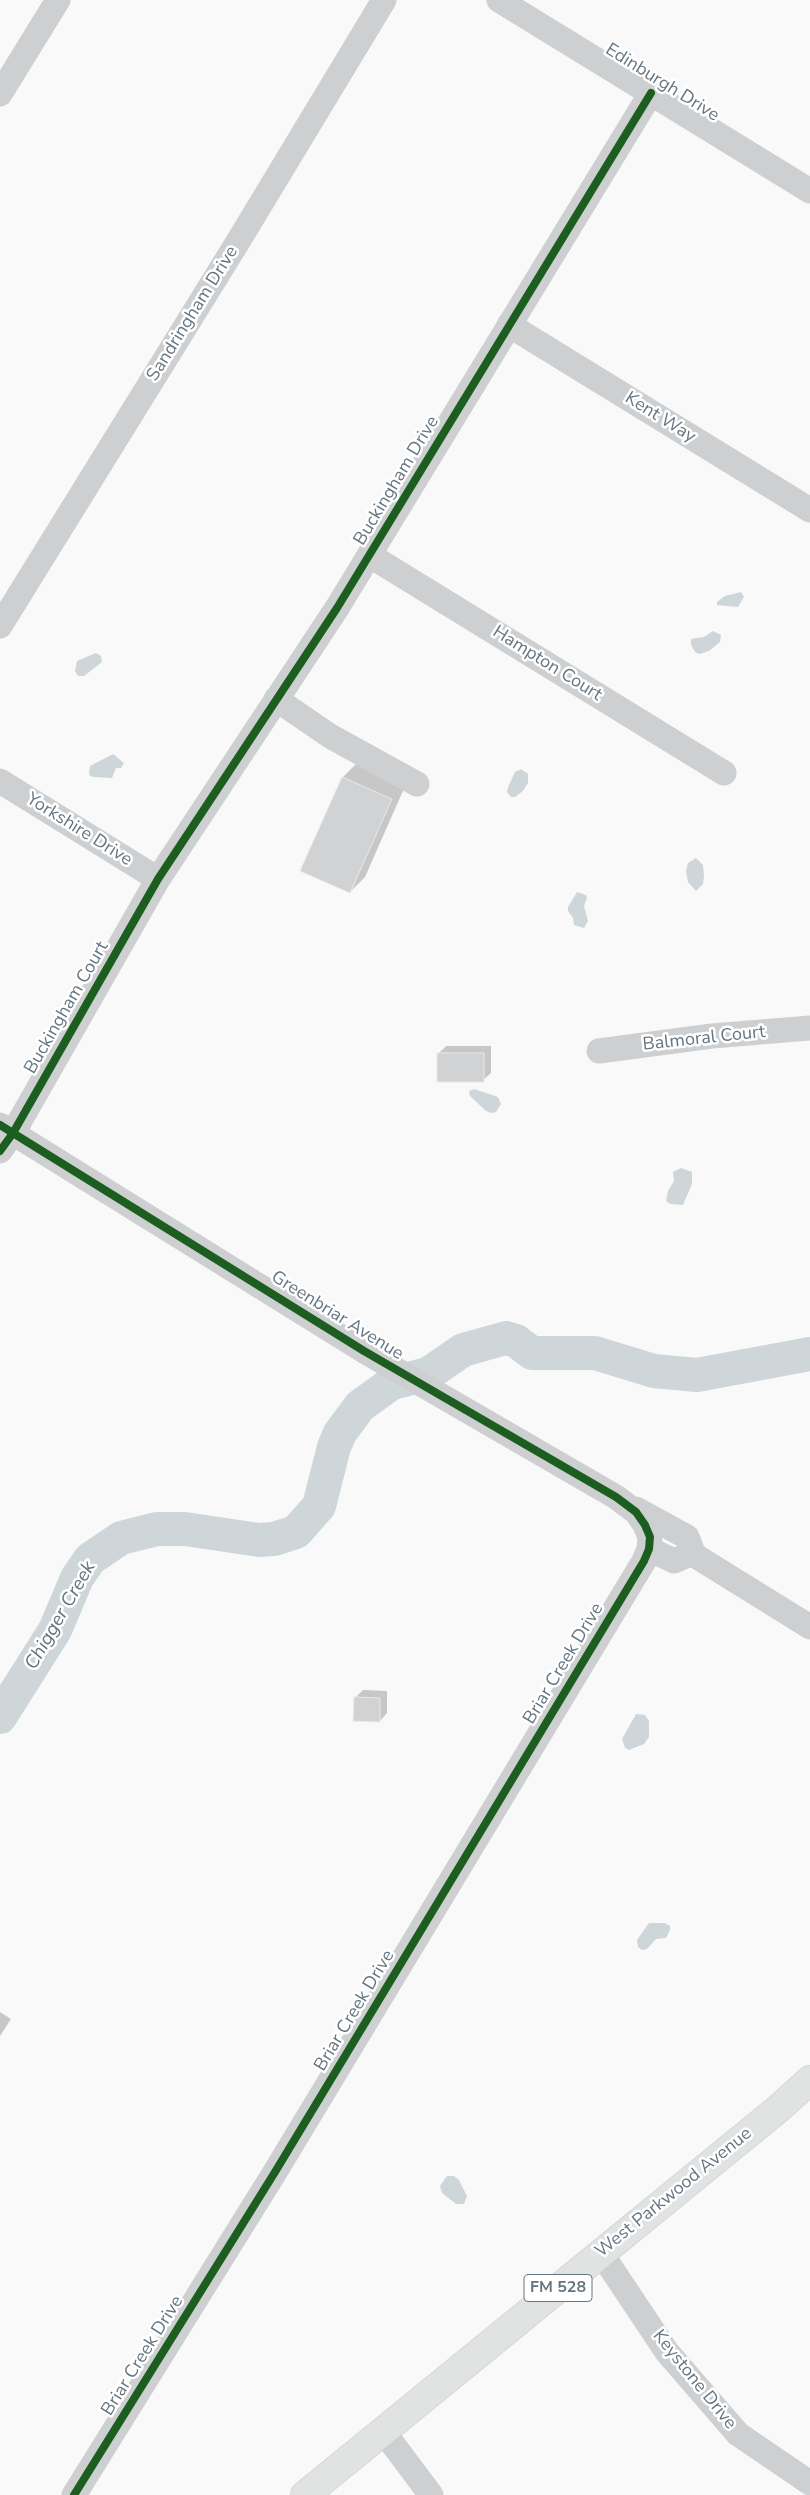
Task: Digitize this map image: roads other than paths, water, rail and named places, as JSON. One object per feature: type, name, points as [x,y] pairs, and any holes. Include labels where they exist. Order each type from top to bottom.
[{"type":"main road","name":"West Parkwood Avenue","points":[[306,2495],[810,2080]]},
{"type":"street","points":[[0,94],[58,0]]},
{"type":"street","name":"Sandringham Drive","points":[[0,626],[239,240],[384,0]]},
{"type":"street","name":"Edinburgh Drive","points":[[499,0],[810,191]]},
{"type":"street","name":"Buckingham Drive","points":[[158,879],[369,555],[651,93]]},
{"type":"street","name":"Kent Way","points":[[509,325],[810,510]]},
{"type":"street","name":"Hampton Court","points":[[369,555],[724,773]]},
{"type":"street","points":[[276,699],[330,736],[417,784]]},
{"type":"street","name":"Yorkshire Drive","points":[[0,781],[158,879]]},
{"type":"street","name":"Buckingham Court","points":[[4,1136],[158,879]]},
{"type":"street","name":"Balmoral Court","points":[[599,1051],[712,1036],[810,1028]]},
{"type":"street","name":"Greenbriar Avenue","points":[[4,1136],[460,1408],[628,1505],[642,1519],[649,1543]]},
{"type":"street","points":[[628,1505],[687,1537],[694,1555]]},
{"type":"street","points":[[649,1543],[674,1561],[688,1555],[694,1555],[810,1627]]},
{"type":"street","name":"Briar Creek Drive","points":[[74,2495],[275,2172],[644,1561],[649,1543]]},
{"type":"street","name":"Keystone Drive","points":[[601,2253],[667,2352],[738,2434],[810,2483]]},
{"type":"street","points":[[383,2431],[431,2495]]},
{"type":"waterway","name":"Chigger Creek","points":[[0,1717],[55,1630],[77,1578],[90,1559],[121,1538],[157,1529],[185,1529],[259,1540],[274,1539],[296,1532],[319,1506],[334,1447],[340,1433],[360,1406],[392,1383],[428,1374],[463,1350],[506,1338],[516,1341],[532,1353],[595,1353],[654,1371],[697,1375],[810,1354]]}]
